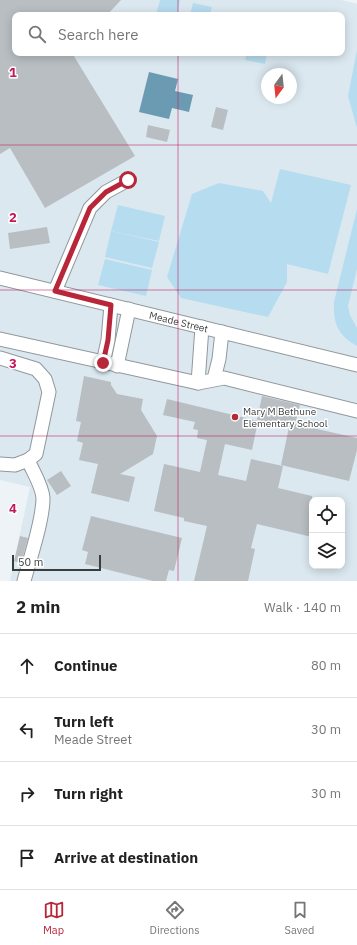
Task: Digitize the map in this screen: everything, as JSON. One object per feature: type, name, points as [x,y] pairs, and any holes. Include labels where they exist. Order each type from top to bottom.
[{"type":"street","points":[[55,291],[90,208],[106,192],[128,180]]},
{"type":"street","name":"Meade Street","points":[[0,278],[357,365]]},
{"type":"street","points":[[103,363],[108,340],[111,305]]},
{"type":"street","points":[[117,366],[129,309]]},
{"type":"street","points":[[198,383],[202,327]]},
{"type":"street","points":[[214,379],[219,359],[222,332]]},
{"type":"street","points":[[0,339],[198,383],[224,378],[357,412]]},
{"type":"street","points":[[0,358],[36,369],[45,379],[49,392],[36,454],[28,460],[15,464],[0,464]]},
{"type":"street","points":[[24,581],[40,516],[43,497],[39,483],[28,460]]},
{"type":"shaded area","points":[[0,0],[342,0],[357,4],[357,581],[10,581],[30,487],[0,480]]},
{"type":"shaded area","points":[[160,0],[180,0],[178,12],[157,12]]},
{"type":"shaded area","points":[[193,3],[212,7],[211,12],[191,12]]},
{"type":"shaded area","points":[[357,50],[357,128],[348,96]]},
{"type":"shaded area","points":[[246,56],[266,56],[265,64],[245,60]]},
{"type":"shaded area","points":[[149,72],[178,79],[175,91],[193,95],[189,112],[172,108],[169,119],[139,112]]},
{"type":"shaded area","points":[[280,169],[351,185],[328,274],[287,264],[287,282],[268,317],[181,298],[167,277],[192,194],[219,183],[263,191],[271,203]]},
{"type":"shaded area","points":[[118,205],[165,216],[159,241],[111,231]]},
{"type":"shaded area","points":[[357,209],[357,269],[348,306],[350,315],[357,328],[357,346],[345,338],[338,328],[334,317],[334,302]]},
{"type":"shaded area","points":[[111,231],[159,242],[152,268],[105,257]]},
{"type":"shaded area","points":[[105,259],[152,270],[146,296],[98,285]]},
{"type":"building","points":[[0,0],[121,0],[110,12],[12,12],[12,56],[74,56],[135,156],[45,208],[10,148],[0,154]]},
{"type":"building","points":[[216,107],[228,110],[223,130],[211,127]]},
{"type":"building","points":[[148,125],[170,130],[167,142],[146,137]]},
{"type":"building","points":[[47,227],[50,243],[10,249],[8,233]]},
{"type":"building","points":[[84,376],[111,382],[111,385],[117,394],[143,399],[141,410],[157,436],[153,454],[120,474],[135,477],[129,502],[91,493],[98,464],[79,460],[83,443],[77,441],[81,422],[76,421]]},
{"type":"building","points":[[262,396],[300,405],[295,424],[357,438],[357,450],[349,481],[281,465],[289,427],[257,420]]},
{"type":"building","points":[[167,399],[258,421],[252,450],[225,444],[218,475],[246,481],[251,459],[283,466],[278,488],[312,496],[309,497],[309,536],[257,524],[251,548],[255,549],[248,581],[194,581],[207,526],[184,521],[184,518],[154,511],[164,464],[200,472],[207,440],[197,438],[198,430],[193,429],[195,422],[163,415]]},
{"type":"building","points":[[61,471],[71,486],[57,495],[47,480]]},
{"type":"building","points":[[91,516],[182,538],[174,571],[169,570],[166,581],[153,581],[85,564],[88,552],[82,550]]},
{"type":"building","points":[[20,536],[28,538],[21,563],[14,561]]},
{"type":"place","name":"Mary M Bethune Elementary School","points":[[235,417]]},
{"type":"route","points":[[103,363],[110,327],[111,305],[55,291],[90,208],[106,192],[128,180]]}]
